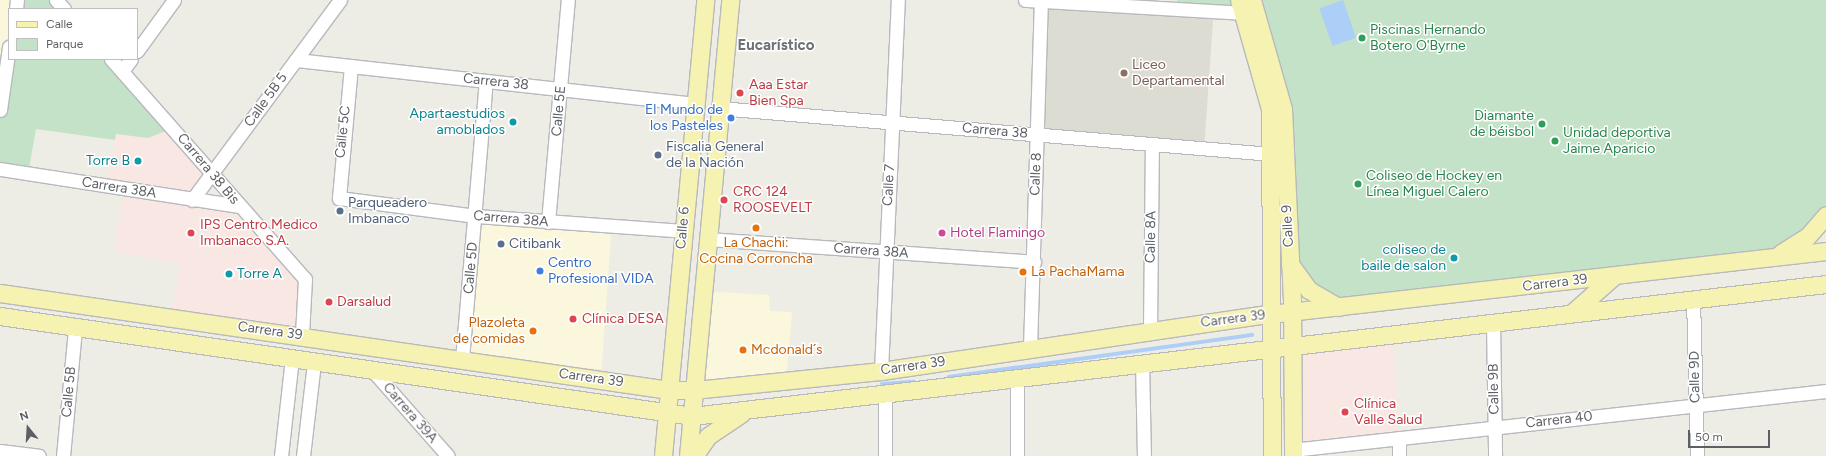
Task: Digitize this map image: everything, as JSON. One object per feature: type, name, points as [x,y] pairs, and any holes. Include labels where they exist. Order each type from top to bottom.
[{"type":"main road","name":"Calle 6","points":[[688,456],[724,50],[730,0]]},
{"type":"main road","name":"Calle 9","points":[[1244,4],[1268,95],[1271,154],[1273,314],[1272,456]]},
{"type":"main road","name":"Calle 9","points":[[1244,4],[1282,99],[1292,312],[1292,453]]},
{"type":"main road","name":"Calle 6","points":[[663,456],[704,7]]},
{"type":"main road","points":[[704,7],[724,50]]},
{"type":"main road","points":[[688,171],[716,140]]},
{"type":"main road","points":[[1769,258],[1791,249],[1826,215]]},
{"type":"main road","name":"Carrera 39","points":[[0,293],[669,390],[694,390],[881,371],[1150,329],[1826,251]]},
{"type":"main road","points":[[1289,261],[1309,290],[1340,307]]},
{"type":"main road","points":[[1572,312],[1614,276]]},
{"type":"main road","name":"Carrera 39","points":[[0,316],[292,358],[667,415],[692,416],[885,396],[1272,346],[1826,284]]},
{"type":"main road","points":[[916,366],[940,389]]},
{"type":"main road","points":[[527,369],[539,396]]},
{"type":"main road","points":[[694,456],[708,436],[723,424],[759,410]]},
{"type":"street","points":[[138,50],[174,0]]},
{"type":"street","name":"Calle 5B 5","points":[[192,200],[212,175],[340,0]]},
{"type":"street","name":"Calle 5E","points":[[548,222],[568,0]]},
{"type":"street","name":"Calle 7","points":[[881,371],[898,0]]},
{"type":"street","points":[[1025,0],[1177,5],[1244,4]]},
{"type":"street","name":"Calle 8","points":[[1030,348],[1034,262],[1041,1]]},
{"type":"street","points":[[0,110],[8,54]]},
{"type":"street","name":"Carrera 38 Bis","points":[[112,60],[239,206],[305,279],[302,336]]},
{"type":"street","points":[[122,71],[130,60]]},
{"type":"street","name":"Carrera 38","points":[[296,60],[696,104]]},
{"type":"street","name":"Calle 5C","points":[[339,198],[351,66]]},
{"type":"street","name":"Calle 5D","points":[[462,359],[476,216],[486,81]]},
{"type":"street","name":"Carrera 38","points":[[720,108],[1271,154]]},
{"type":"street","name":"Calle 8A","points":[[1150,329],[1152,144]]},
{"type":"street","name":"Carrera 38A","points":[[0,169],[192,200],[239,206]]},
{"type":"street","name":"Carrera 38A","points":[[339,198],[476,216],[683,231]]},
{"type":"street","name":"Carrera 38A","points":[[707,239],[1034,262]]},
{"type":"street","name":"Calle 9D","points":[[1693,298],[1697,456]]},
{"type":"street","name":"Calle 9B","points":[[1493,322],[1495,456]]},
{"type":"street","name":"Calle 5B","points":[[63,456],[75,328]]},
{"type":"street","points":[[281,456],[292,358]]},
{"type":"street","points":[[303,456],[314,362]]},
{"type":"street","points":[[1142,362],[1144,456]]},
{"type":"street","name":"Carrera 39A","points":[[374,371],[448,456]]},
{"type":"street","points":[[1017,379],[1017,456]]},
{"type":"street","name":"Carrera 40","points":[[1292,453],[1399,438],[1826,391]]},
{"type":"street","points":[[885,396],[885,456]]},
{"type":"street","points":[[1399,438],[1399,456]]},
{"type":"street","points":[[0,451],[39,456]]},
{"type":"shaded area","points":[[0,0],[17,0],[16,8],[8,8],[8,54],[0,110]]},
{"type":"shaded area","name":"Liceo Departamental","points":[[1041,1],[1214,13],[1204,147],[1032,135]]},
{"type":"shaded area","name":"IPS Centro Medico Imbanaco S.A.","points":[[173,128],[212,175],[192,199],[239,206],[305,279],[302,335],[170,317],[181,264],[114,251],[124,190],[106,186],[116,134],[148,138]]},
{"type":"shaded area","name":"Centro Profesional VIDA","points":[[476,216],[612,225],[602,369],[466,360]]},
{"type":"shaded area","points":[[703,291],[769,295],[770,311],[792,312],[786,381],[694,390]]},
{"type":"shaded area","name":"Clínica Valle Salud","points":[[1393,333],[1399,438],[1292,450],[1292,344]]},
{"type":"green space","points":[[17,0],[56,0],[63,8],[16,8]]},
{"type":"green space","points":[[1177,0],[1239,0],[1243,13],[1177,10]]},
{"type":"green space","name":"Unidad deportiva Jaime Aparicio","points":[[1252,0],[1826,0],[1826,215],[1791,249],[1339,307],[1297,277]]},
{"type":"green space","points":[[9,60],[112,60],[173,128],[148,138],[116,134],[115,140],[36,129],[28,174],[0,169],[0,110]]},
{"type":"water","points":[[1343,0],[1356,38],[1332,46],[1319,8]]},
{"type":"waterway","points":[[949,377],[1252,335]]},
{"type":"waterway","points":[[882,384],[914,382]]},
{"type":"place","name":"Piscinas Hernando Botero O'Byrne","points":[[1362,38]]},
{"type":"place","name":"Liceo Departamental","points":[[1124,73]]},
{"type":"place","name":"Aaa Estar Bien Spa","points":[[740,93]]},
{"type":"place","name":"El Mundo de los Pasteles","points":[[731,118]]},
{"type":"place","name":"Apartaestudios amoblados","points":[[513,122]]},
{"type":"place","name":"Diamante de béisbol","points":[[1542,124]]},
{"type":"place","name":"Unidad deportiva Jaime Aparicio","points":[[1555,141]]},
{"type":"place","name":"Fiscalia General de la Nación","points":[[658,155]]},
{"type":"place","name":"Torre B","points":[[138,161]]},
{"type":"place","name":"Coliseo de Hockey en Línea Miguel Calero","points":[[1358,184]]},
{"type":"place","name":"CRC 124 ROOSEVELT","points":[[724,200]]},
{"type":"place","name":"Parqueadero Imbanaco","points":[[340,211]]},
{"type":"place","name":"La Chachi: Cocina Corroncha","points":[[756,228]]},
{"type":"place","name":"IPS Centro Medico Imbanaco S.A.","points":[[191,233]]},
{"type":"place","name":"Hotel Flamingo","points":[[942,233]]},
{"type":"place","name":"Citibank","points":[[501,244]]},
{"type":"place","name":"coliseo de baile de salon","points":[[1454,258]]},
{"type":"place","name":"Centro Profesional VIDA","points":[[540,271]]},
{"type":"place","name":"La PachaMama","points":[[1023,272]]},
{"type":"place","name":"Torre A","points":[[229,274]]},
{"type":"place","name":"Darsalud","points":[[329,302]]},
{"type":"place","name":"Clínica DESA","points":[[573,319]]},
{"type":"place","name":"Plazoleta de comidas","points":[[533,331]]},
{"type":"place","name":"Mcdonald´s","points":[[743,350]]},
{"type":"place","name":"Clínica Valle Salud","points":[[1345,412]]},
{"type":"district","name":"Eucarístico","points":[[776,46]]}]
